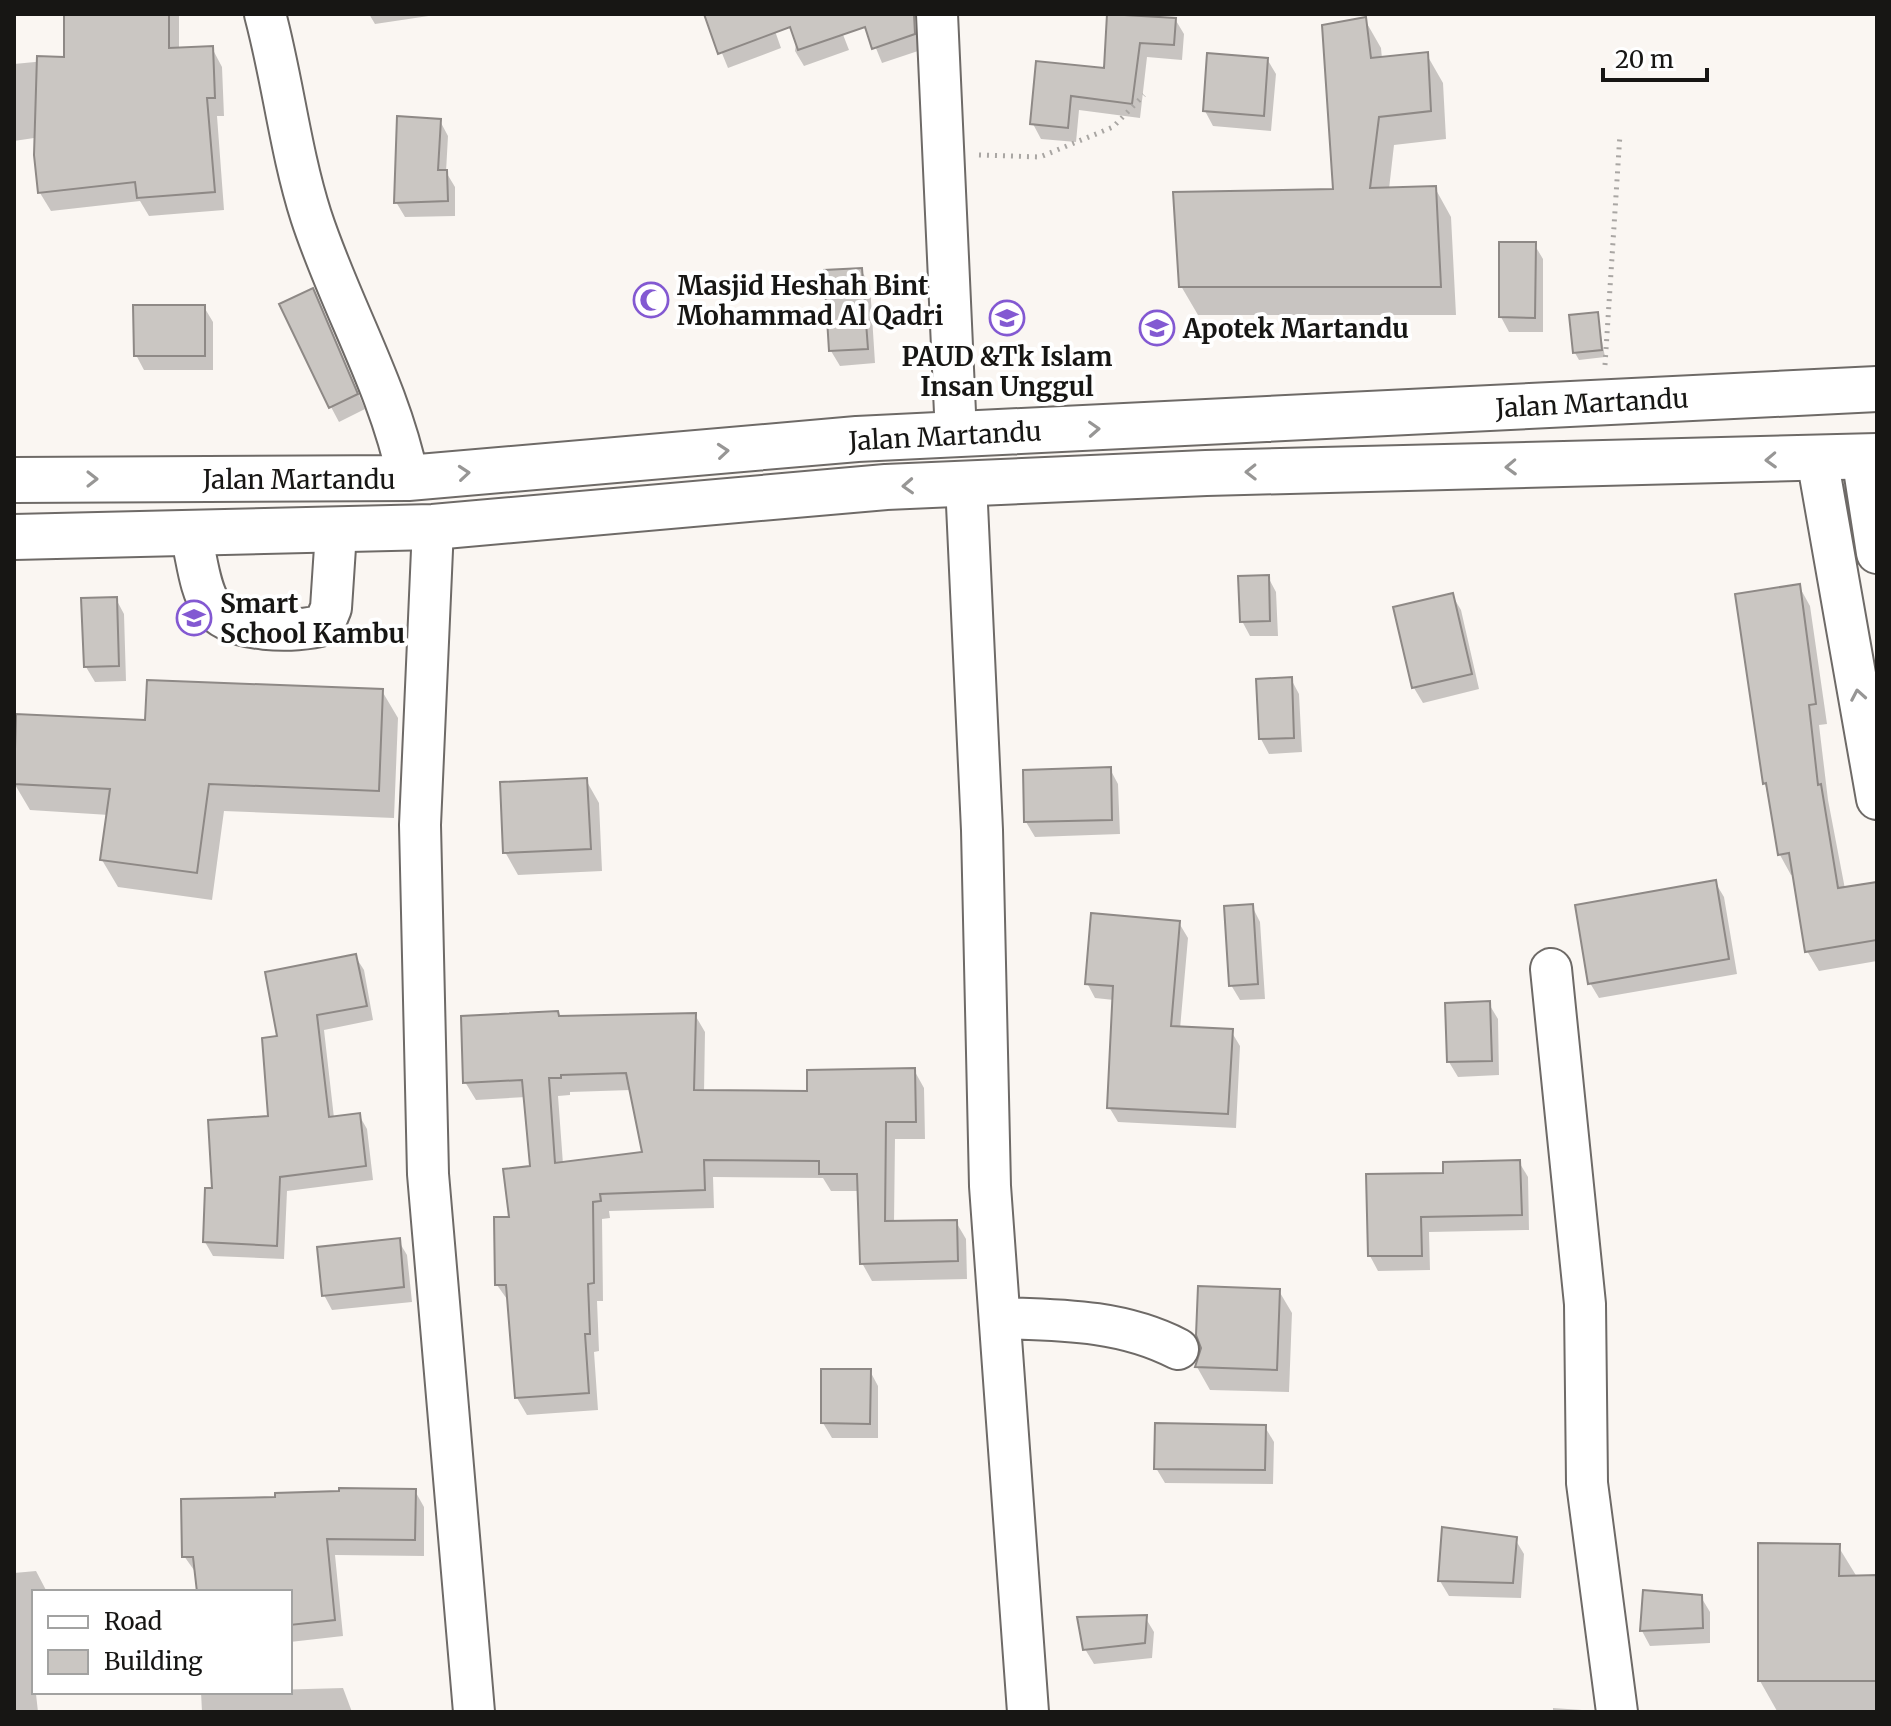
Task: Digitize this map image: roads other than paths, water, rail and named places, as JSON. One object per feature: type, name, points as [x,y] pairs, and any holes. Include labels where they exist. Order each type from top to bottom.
[{"type":"highway","name":"Jalan Martandu","points":[[14,480],[408,478],[857,439],[1877,389]]},
{"type":"highway","points":[[1204,423],[1206,473]]},
{"type":"highway","name":"Jalan Martandu","points":[[14,537],[191,536],[433,527],[966,483],[1206,473],[1870,456]]},
{"type":"street","points":[[265,14],[294,159],[312,218],[399,433],[408,478]]},
{"type":"street","points":[[937,14],[956,435]]},
{"type":"street","points":[[1870,456],[1877,553]]},
{"type":"street","points":[[1817,458],[1877,799]]},
{"type":"street","points":[[966,483],[982,830],[990,1186],[1028,1712]]},
{"type":"street","points":[[433,527],[420,825],[428,1174],[474,1712]]},
{"type":"street","points":[[191,536],[208,601],[214,611],[236,622],[283,630],[324,625],[331,608],[336,532]]},
{"type":"street","points":[[1551,969],[1585,1304],[1587,1483],[1617,1712]]},
{"type":"street","points":[[1000,1318],[1082,1320],[1153,1336],[1178,1349]]},
{"type":"place","name":"Masjid Heshah Bint Mohammad Al Qadri","points":[[651,300]]},
{"type":"place","name":"PAUD &Tk Islam Insan Unggul","points":[[1007,318]]},
{"type":"place","name":"Apotek Martandu","points":[[1157,328]]},
{"type":"place","name":"Smart School Kambu","points":[[194,618]]}]
